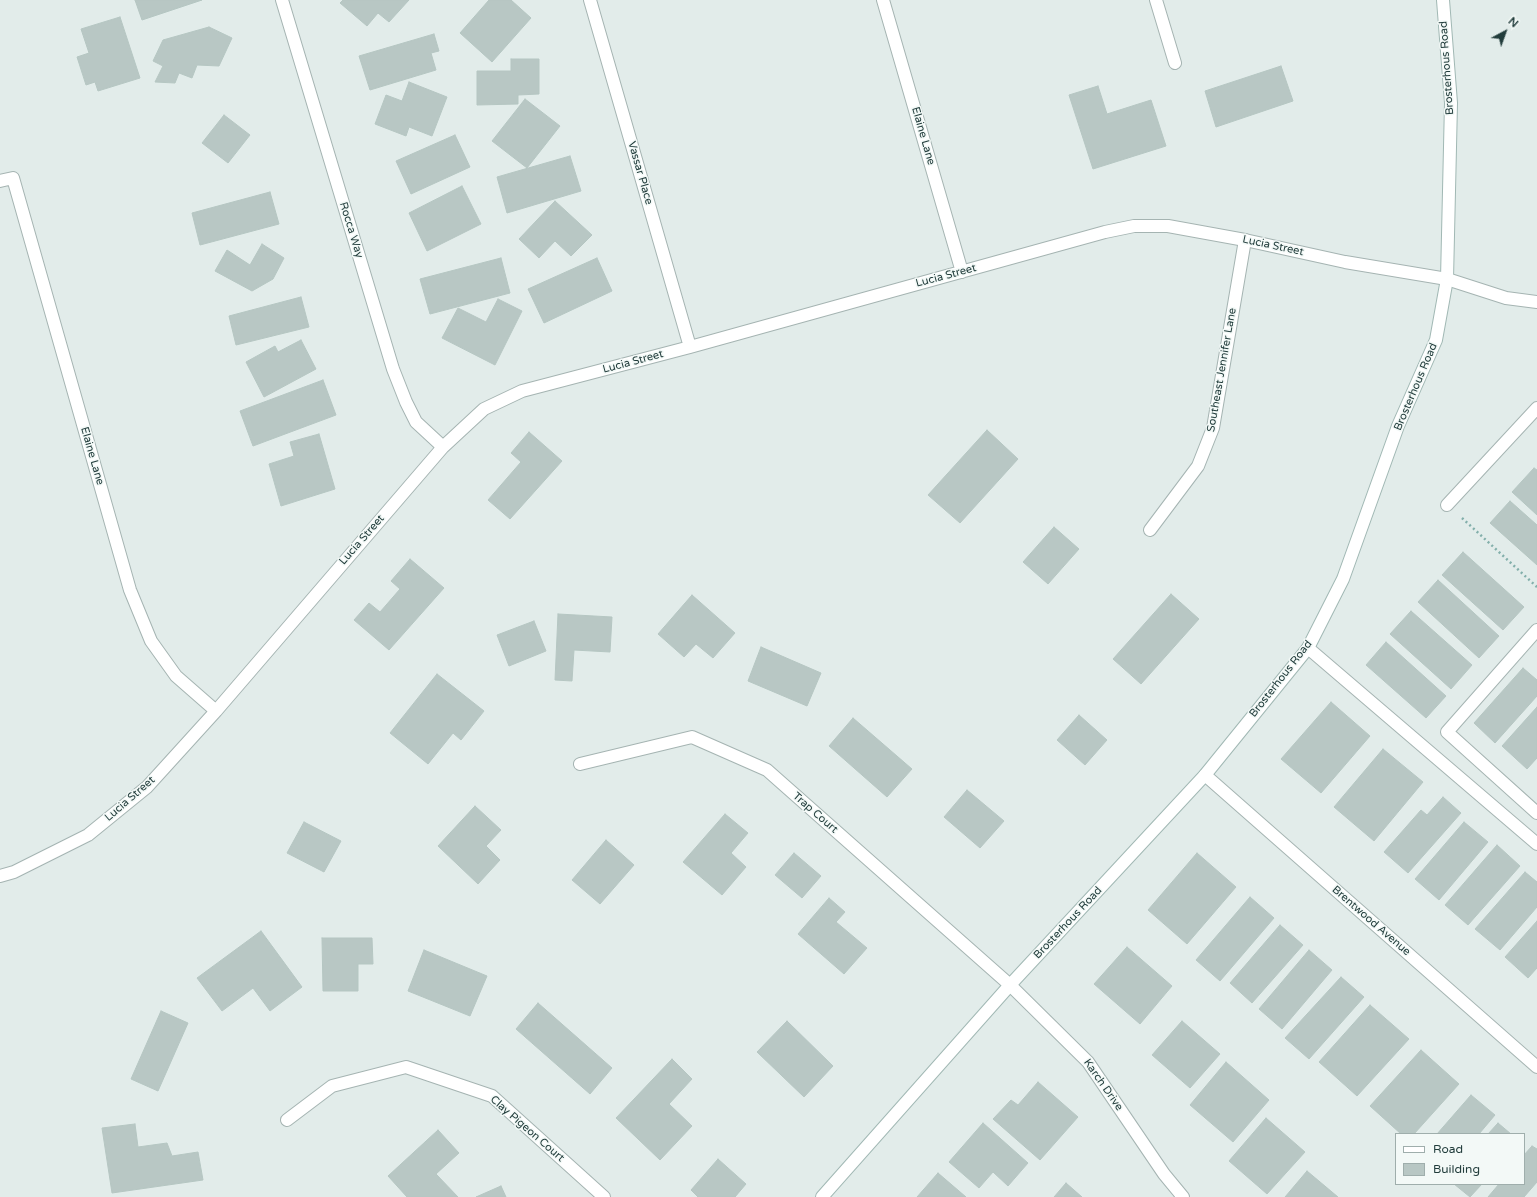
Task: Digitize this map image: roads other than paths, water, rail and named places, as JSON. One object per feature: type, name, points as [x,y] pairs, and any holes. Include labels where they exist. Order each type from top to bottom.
[{"type":"street","name":"Rocca Way","points":[[282,0],[393,369],[406,402],[416,422],[443,447]]},
{"type":"street","name":"Vassar Place","points":[[590,0],[690,347]]},
{"type":"street","name":"Elaine Lane","points":[[883,0],[962,272]]},
{"type":"street","points":[[1156,0],[1175,63]]},
{"type":"street","name":"Brosterhous Road","points":[[822,1197],[1010,985],[1205,775],[1308,648],[1343,579],[1398,426],[1436,340],[1447,279],[1451,103],[1443,0]]},
{"type":"street","name":"Elaine Lane","points":[[0,181],[13,178],[130,590],[151,641],[176,676],[216,710]]},
{"type":"street","name":"Lucia Street","points":[[0,876],[14,872],[88,835],[147,787],[216,710],[443,447],[484,410],[522,391],[690,347],[1105,232],[1134,226],[1168,226],[1245,240],[1345,262],[1447,279],[1506,298],[1537,302]]},
{"type":"street","name":"Southeast Jennifer Lane","points":[[1150,530],[1198,466],[1213,428],[1245,240]]},
{"type":"street","points":[[1447,505],[1537,408]]},
{"type":"street","points":[[1537,630],[1448,732],[1537,813]]},
{"type":"street","points":[[1308,648],[1537,844]]},
{"type":"street","name":"Trap Court","points":[[580,764],[692,737],[767,770],[1010,985]]},
{"type":"street","name":"Brentwood Avenue","points":[[1205,775],[1537,1067]]},
{"type":"street","name":"Karch Drive","points":[[1010,985],[1088,1062],[1164,1174],[1183,1197]]},
{"type":"street","name":"Clay Pigeon Court","points":[[287,1120],[332,1086],[406,1067],[492,1096],[604,1197]]}]
